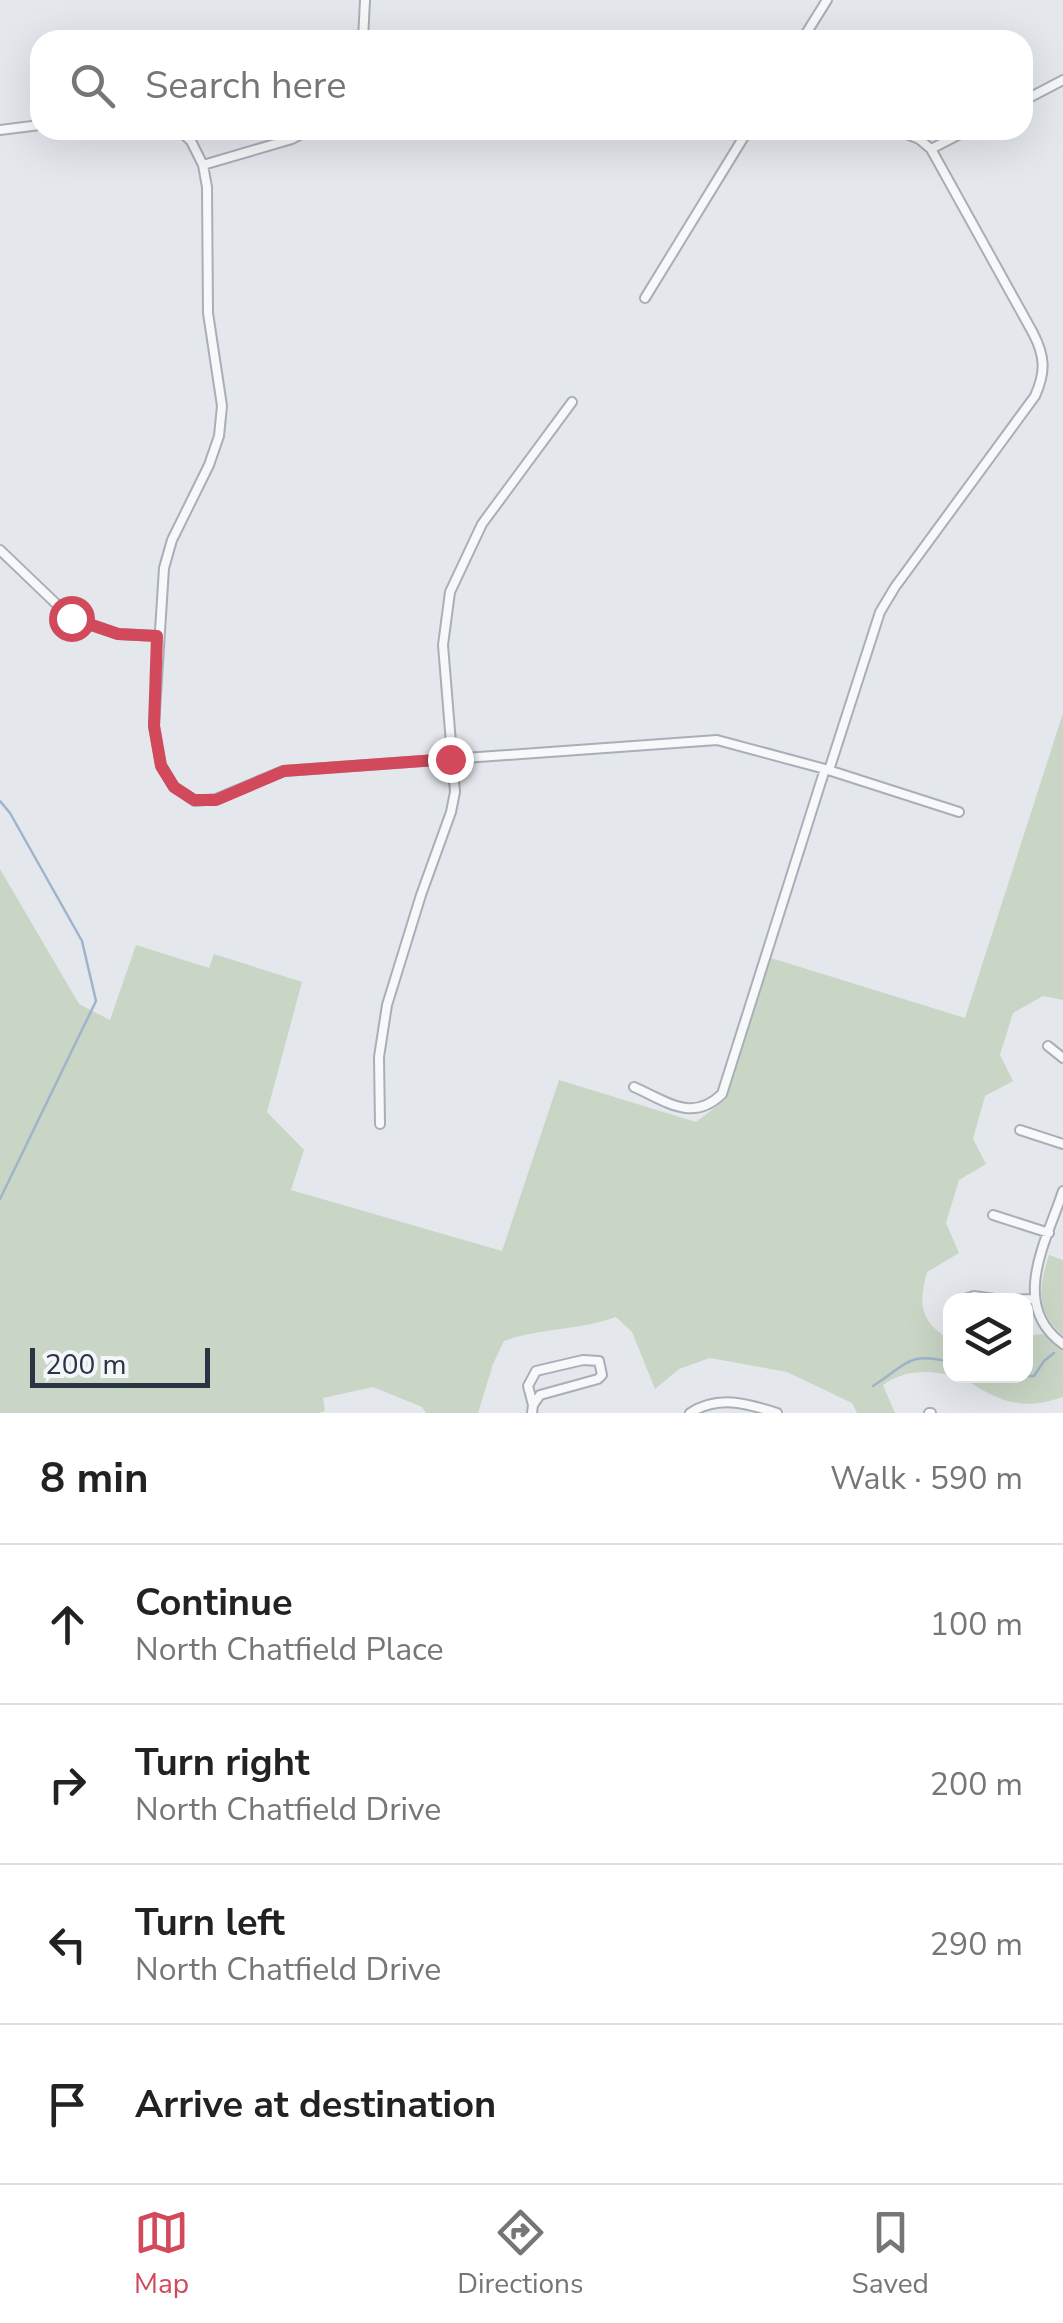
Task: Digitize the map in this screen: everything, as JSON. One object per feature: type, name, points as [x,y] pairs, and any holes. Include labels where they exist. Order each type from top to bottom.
[{"type":"street","points":[[364,30],[365,0]]},
{"type":"street","points":[[808,30],[826,0]]},
{"type":"street","points":[[1033,96],[1063,80]]},
{"type":"street","points":[[0,130],[30,126]]},
{"type":"street","points":[[190,140],[203,165],[207,187],[208,312],[222,406],[209,465],[172,540],[164,568],[154,726],[161,766],[174,787],[194,800],[216,800],[284,771],[717,740],[827,769],[959,812]]},
{"type":"street","points":[[203,165],[285,140]]},
{"type":"street","points":[[645,298],[742,140]]},
{"type":"street","points":[[634,1088],[689,1110],[702,1109],[722,1094],[880,612],[895,586],[1036,396],[1044,375],[1044,358],[1033,332],[931,149],[920,140]]},
{"type":"street","points":[[931,149],[949,140]]},
{"type":"street","points":[[380,1124],[379,1057],[387,1005],[455,792],[443,645],[450,592],[482,524],[572,402]]},
{"type":"street","points":[[0,550],[71,618],[118,634],[157,636]]},
{"type":"street","points":[[1048,1046],[1063,1058]]},
{"type":"street","points":[[1020,1130],[1063,1144]]},
{"type":"street","points":[[1063,1191],[1037,1270],[1034,1298],[1044,1329],[1063,1344]]},
{"type":"street","points":[[993,1215],[1049,1234]]},
{"type":"street","points":[[584,1360],[599,1361],[602,1374],[598,1380],[540,1395],[533,1409],[528,1386],[536,1371],[584,1360]]},
{"type":"street","points":[[690,1413],[702,1405],[723,1400],[777,1413]]},
{"type":"green space","points":[[1063,713],[1063,1000],[1043,996],[1013,1013],[1000,1055],[1013,1081],[985,1096],[973,1139],[986,1164],[959,1180],[946,1223],[959,1253],[927,1272],[924,1284],[922,1303],[927,1319],[943,1335],[943,1374],[915,1372],[883,1385],[895,1413],[857,1413],[852,1403],[787,1372],[710,1358],[679,1369],[655,1389],[632,1332],[616,1317],[504,1341],[478,1413],[426,1413],[422,1407],[373,1387],[323,1398],[325,1411],[319,1413],[0,1413],[0,869],[79,1004],[110,1020],[136,945],[209,968],[214,954],[302,982],[267,1112],[304,1150],[291,1190],[502,1251],[559,1080],[696,1122],[726,1099],[771,958],[965,1018]]},
{"type":"green space","points":[[1049,1255],[1063,1260],[1063,1336],[1048,1318],[1042,1299]]},
{"type":"green space","points":[[1043,1334],[1063,1350],[1063,1397],[1018,1403],[971,1383],[1033,1383],[1033,1335]]},
{"type":"waterway","points":[[0,801],[82,941],[96,1001],[0,1199]]},
{"type":"waterway","points":[[1033,1376],[1054,1353]]},
{"type":"waterway","points":[[873,1386],[916,1359],[943,1360]]},
{"type":"route","points":[[71,618],[118,634],[157,636],[154,726],[161,766],[174,787],[194,800],[216,800],[284,771],[450,759]]}]
